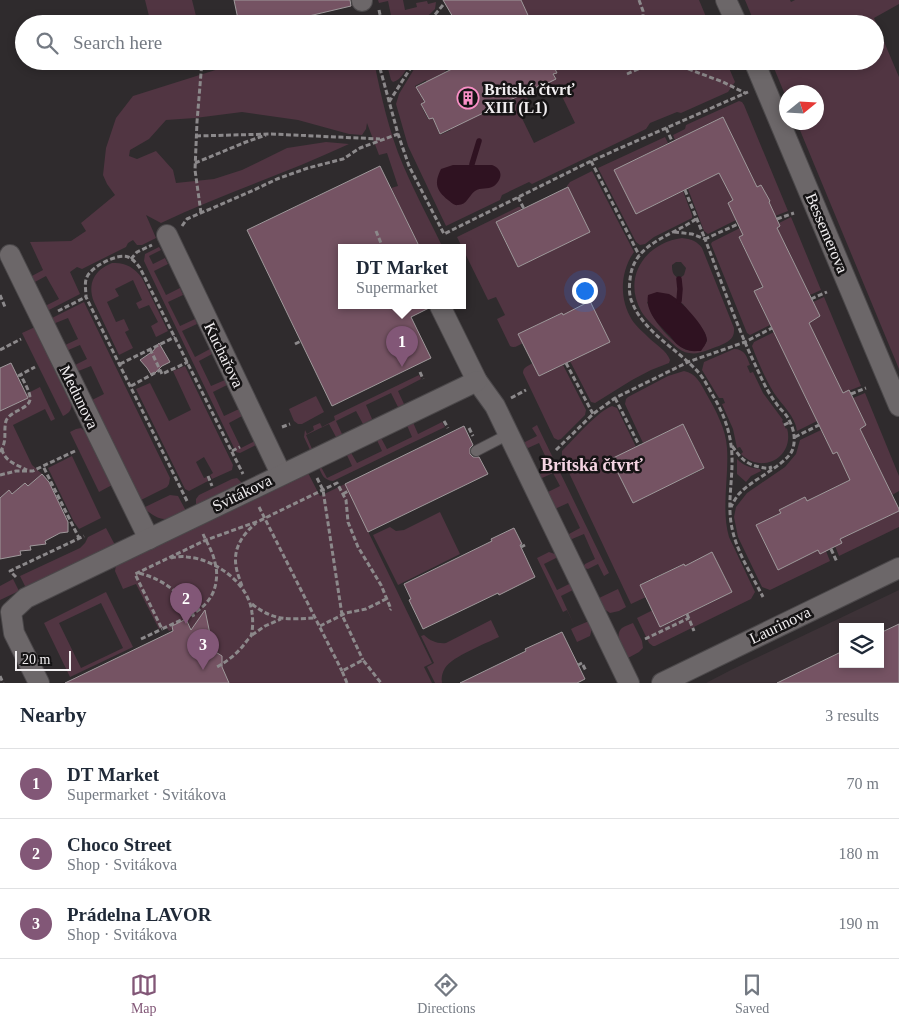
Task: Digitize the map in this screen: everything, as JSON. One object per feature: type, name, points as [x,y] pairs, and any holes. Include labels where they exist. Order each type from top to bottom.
[{"type":"street","points":[[726,0],[733,15]]},
{"type":"street","name":"Bessemerova","points":[[758,70],[899,406]]},
{"type":"street","name":"Kuchařova","points":[[168,236],[281,474]]},
{"type":"street","name":"Medunova","points":[[10,255],[148,538]]},
{"type":"street","points":[[441,309],[477,381],[495,406],[630,683]]},
{"type":"street","name":"Svitákova","points":[[39,683],[14,633],[11,612],[26,598],[477,381]]},
{"type":"street","name":"Laurinova","points":[[662,683],[899,568]]},
{"type":"lane","points":[[476,451],[509,434]]},
{"type":"path","points":[[639,0],[643,15]]},
{"type":"path","points":[[434,15],[443,5]]},
{"type":"path","points":[[201,70],[195,163],[201,213]]},
{"type":"path","points":[[380,70],[398,134],[410,166],[444,234],[591,161],[751,90]]},
{"type":"path","points":[[389,102],[409,70]]},
{"type":"path","points":[[627,74],[637,70]]},
{"type":"path","points":[[691,70],[745,93]]},
{"type":"path","points":[[666,128],[672,141]]},
{"type":"path","points":[[196,136],[271,134],[383,139]]},
{"type":"path","points":[[195,163],[271,134]]},
{"type":"path","points":[[132,259],[137,252],[168,236],[187,219],[277,178],[343,159],[360,148],[398,134]]},
{"type":"path","points":[[591,161],[639,255]]},
{"type":"path","points":[[685,190],[745,342],[768,392],[787,416],[795,437],[790,453],[782,462],[740,492],[730,508]]},
{"type":"path","points":[[518,198],[524,209]]},
{"type":"path","points":[[777,219],[794,213]]},
{"type":"path","points":[[696,219],[657,240],[646,247],[639,255],[632,269],[630,280],[631,300],[637,313],[647,326],[701,375],[726,420],[732,446],[730,508],[732,528],[738,547],[763,597]]},
{"type":"path","points":[[673,232],[692,234],[704,239],[738,224]]},
{"type":"path","points":[[376,231],[381,244]]},
{"type":"path","points":[[188,503],[86,297],[86,279],[89,272],[96,267],[117,257],[128,257],[140,268],[244,476]]},
{"type":"path","points":[[812,299],[827,292]]},
{"type":"path","points":[[0,295],[5,307]]},
{"type":"path","points":[[54,312],[86,297]]},
{"type":"path","points":[[556,450],[593,414],[615,398],[688,362],[745,342],[772,328]]},
{"type":"path","points":[[120,364],[175,337]]},
{"type":"path","points":[[0,350],[21,339]]},
{"type":"path","points":[[295,344],[300,341]]},
{"type":"path","points":[[150,349],[162,374],[188,362]]},
{"type":"path","points":[[566,363],[593,414]]},
{"type":"path","points":[[28,471],[7,459],[1,450],[5,442],[7,418],[30,402],[30,397],[19,375],[35,367]]},
{"type":"path","points":[[131,386],[160,370]]},
{"type":"path","points":[[420,372],[423,378]]},
{"type":"path","points":[[851,394],[866,388]]},
{"type":"path","points":[[503,402],[526,390]]},
{"type":"path","points":[[615,398],[639,445]]},
{"type":"path","points":[[444,421],[448,428]]},
{"type":"path","points":[[784,425],[790,422]]},
{"type":"path","points":[[282,427],[290,424]]},
{"type":"path","points":[[795,437],[819,425]]},
{"type":"path","points":[[469,428],[473,436]]},
{"type":"path","points":[[732,446],[742,459],[750,465],[768,468],[775,466]]},
{"type":"path","points":[[232,451],[240,447]]},
{"type":"path","points":[[737,453],[742,449]]},
{"type":"path","points":[[0,475],[16,471],[33,471],[75,451]]},
{"type":"path","points":[[44,466],[79,538]]},
{"type":"path","points":[[208,476],[212,486]]},
{"type":"path","points":[[316,476],[323,490],[342,615],[363,660],[380,683]]},
{"type":"path","points":[[251,635],[253,619],[251,604],[243,589],[236,567],[236,554],[240,541],[248,529],[264,518],[337,483],[346,500],[348,522],[358,546],[381,585],[390,610]]},
{"type":"path","points":[[343,494],[348,491]]},
{"type":"path","points":[[258,504],[347,683]]},
{"type":"path","points":[[162,629],[135,574],[206,540],[259,521]]},
{"type":"path","points":[[16,577],[10,571],[84,536]]},
{"type":"path","points":[[141,639],[192,614],[204,606],[211,598],[217,576],[216,566],[206,540]]},
{"type":"path","points":[[521,547],[525,545]]},
{"type":"path","points":[[831,548],[837,562]]},
{"type":"path","points":[[168,558],[185,556],[216,566],[231,576],[243,589]]},
{"type":"path","points":[[138,572],[165,583],[177,593],[195,619]]},
{"type":"path","points":[[320,626],[346,613],[366,609],[386,599]]},
{"type":"path","points":[[251,604],[264,612],[282,619]]},
{"type":"path","points":[[645,639],[688,616],[694,631]]},
{"type":"path","points":[[217,667],[229,660],[240,650],[251,635],[265,626],[282,619],[316,618]]},
{"type":"path","points":[[325,651],[331,648]]},
{"type":"path","points":[[342,672],[363,660]]},
{"type":"path","points":[[581,664],[586,672]]},
{"type":"path","points":[[0,676],[3,683]]},
{"type":"path","points":[[341,683],[344,678]]},
{"type":"shaded area","points":[[145,0],[192,0],[196,15],[149,15]]},
{"type":"shaded area","points":[[378,0],[403,0],[405,10],[417,7],[416,3],[427,1],[428,4],[436,2],[435,9],[428,15],[391,15],[388,1],[379,3]]},
{"type":"shaded area","points":[[521,0],[699,0],[705,15],[528,15]]},
{"type":"shaded area","points":[[745,0],[790,0],[791,2],[795,0],[899,0],[899,4],[879,15],[751,15]]},
{"type":"shaded area","points":[[884,42],[899,77],[899,369],[800,130],[824,130],[824,85],[781,85],[775,70],[884,70]]},
{"type":"shaded area","points":[[215,70],[376,70],[386,114],[398,152],[412,186],[441,244],[418,244],[391,188],[398,186],[387,153],[379,155],[367,123],[362,135],[349,134],[298,120],[242,112],[166,120],[149,139],[130,150],[129,156],[137,159],[156,151],[173,170],[176,183],[214,179],[242,170],[287,148],[326,142],[349,144],[207,202],[161,223],[146,215],[156,238],[142,245],[137,245],[133,240],[126,247],[82,269],[77,267],[70,272],[80,294],[47,311],[45,306],[59,299],[46,276],[33,283],[30,277],[43,270],[30,242],[71,241],[86,231],[81,223],[115,195],[103,175],[106,148],[116,118],[133,96]]},
{"type":"shaded area","points":[[388,70],[406,70],[396,81],[393,82]]},
{"type":"shaded area","points":[[414,70],[445,70],[446,72],[437,77],[438,79],[428,84],[426,80],[415,86],[425,102],[421,105],[428,119],[433,118],[440,135],[451,130],[450,127],[525,93],[529,102],[517,108],[534,143],[575,123],[558,88],[545,94],[540,87],[556,79],[553,74],[556,73],[555,70],[730,70],[735,82],[728,92],[681,113],[677,112],[650,123],[646,129],[532,184],[529,182],[502,195],[500,200],[446,226],[408,146],[396,104],[399,94]]},
{"type":"shaded area","points":[[739,101],[744,105],[788,211],[775,216],[762,186],[757,188],[723,117],[675,140],[673,135],[685,129],[686,125]]},
{"type":"shaded area","points":[[665,137],[668,143],[615,170],[636,214],[683,191],[692,218],[640,245],[636,242],[598,168]]},
{"type":"shaded area","points":[[453,165],[492,165],[500,172],[500,177],[494,186],[477,190],[464,203],[455,205],[441,193],[437,186],[437,178],[441,169]]},
{"type":"shaded area","points":[[592,171],[634,252],[626,268],[623,286],[623,295],[628,312],[635,324],[664,351],[670,360],[669,363],[632,380],[595,403],[591,402],[570,361],[590,302],[563,315],[561,313],[519,334],[523,343],[512,347],[497,319],[505,315],[496,297],[488,300],[466,255],[466,244],[460,244],[457,237],[520,207],[522,210],[496,223],[518,267],[589,232],[567,186],[570,182]]},
{"type":"shaded area","points":[[719,173],[733,200],[728,203],[736,220],[708,234],[704,231],[688,189]]},
{"type":"shaded area","points":[[791,217],[821,290],[810,295],[777,228],[780,226],[779,223]]},
{"type":"shaded area","points":[[740,228],[743,235],[739,238],[755,270],[767,284],[754,291],[770,325],[750,335],[747,333],[711,244]]},
{"type":"shaded area","points":[[682,238],[688,239],[696,242],[702,248],[734,328],[732,337],[725,343],[700,352],[685,352],[664,336],[641,311],[634,286],[636,274],[648,254],[669,241]],"holes":[[[676,262],[681,262],[686,268],[684,275],[679,279],[672,270],[672,265]],[[670,295],[683,304],[705,333],[707,341],[704,346],[686,350],[673,340],[657,322],[647,302]]]},
{"type":"shaded area","points":[[159,247],[161,250],[149,256],[153,264],[165,258],[168,264],[154,271],[166,295],[180,288],[183,295],[168,302],[180,326],[195,319],[197,324],[182,331],[195,357],[210,349],[212,354],[199,361],[211,386],[225,380],[227,385],[213,392],[224,416],[239,409],[242,416],[229,423],[241,448],[255,441],[256,445],[240,453],[236,452],[144,261],[145,254]]},
{"type":"shaded area","points":[[112,263],[125,264],[139,274],[168,331],[156,337],[151,326],[158,322],[149,305],[139,309],[136,303],[142,300],[133,280],[115,289],[119,296],[107,302],[116,322],[124,319],[129,330],[125,332],[133,348],[119,355],[94,302],[91,289],[97,274]]},
{"type":"shaded area","points":[[657,292],[674,297],[698,321],[703,328],[707,340],[701,351],[689,351],[680,347],[657,323],[649,307],[648,295]]},
{"type":"shaded area","points":[[824,297],[861,386],[843,393],[808,321],[820,316],[813,302]]},
{"type":"shaded area","points":[[84,302],[170,478],[167,487],[139,501],[90,401],[104,394],[91,366],[76,372],[73,366],[87,359],[80,345],[66,351],[63,346],[78,339],[68,318],[53,324],[50,319]]},
{"type":"shaded area","points":[[35,327],[72,404],[69,412],[63,416],[22,333]]},
{"type":"shaded area","points":[[774,332],[817,421],[797,431],[791,416],[768,382],[752,346],[754,342]]},
{"type":"shaded area","points":[[734,349],[741,350],[745,354],[750,365],[747,366],[750,373],[753,372],[763,393],[787,428],[788,438],[786,447],[781,455],[767,463],[749,460],[741,454],[743,452],[740,447],[737,448],[733,429],[722,404],[725,403],[723,398],[719,398],[702,370],[704,362]]},
{"type":"shaded area","points":[[533,363],[539,376],[563,365],[586,410],[585,415],[561,439],[554,438],[523,373],[525,368]]},
{"type":"shaded area","points":[[185,366],[233,465],[232,470],[212,479],[210,475],[213,473],[204,457],[196,462],[204,478],[207,477],[208,481],[189,491],[185,489],[136,389],[150,383],[169,421],[191,410],[173,371]]},
{"type":"shaded area","points":[[684,371],[692,374],[700,383],[723,427],[727,448],[725,504],[729,537],[755,592],[751,599],[653,646],[649,643],[637,618],[653,610],[661,627],[732,592],[712,552],[685,566],[683,564],[641,584],[646,597],[631,604],[562,458],[562,451],[593,420],[612,406],[617,408],[636,447],[611,459],[633,503],[655,492],[654,488],[674,478],[676,482],[704,469],[683,424],[643,443],[625,404],[628,397],[668,376]]},
{"type":"shaded area","points":[[419,375],[421,379],[398,391],[404,404],[398,407],[391,393],[366,405],[372,419],[363,424],[356,411],[336,421],[342,434],[336,437],[329,424],[306,435],[312,449],[310,450],[304,437],[305,430],[307,434],[314,430],[313,426],[320,423],[322,427],[335,420],[334,416]]},
{"type":"shaded area","points":[[40,387],[55,419],[51,421],[45,409],[13,425],[32,465],[42,474],[28,486],[25,483],[12,494],[9,491],[0,498],[0,411],[28,398],[26,394]]},
{"type":"shaded area","points":[[865,393],[899,476],[899,491],[892,495],[860,429],[866,425],[853,398]]},
{"type":"shaded area","points":[[316,396],[324,412],[302,424],[294,421],[289,409]]},
{"type":"shaded area","points":[[412,420],[418,434],[442,422],[445,427],[333,481],[325,478],[322,474],[318,466],[320,465],[327,478],[352,466],[346,453],[350,451],[357,463],[382,451],[376,438],[380,436],[387,449],[412,437],[406,423]]},
{"type":"shaded area","points":[[537,425],[609,573],[604,576],[598,564],[588,569],[583,567],[595,559],[584,534],[572,539],[569,537],[569,534],[580,528],[568,503],[555,508],[548,494],[548,492],[560,486],[553,473],[542,478],[540,477],[540,474],[551,468],[539,443],[528,448],[525,445],[525,442],[537,436],[532,428]]},
{"type":"shaded area","points":[[81,428],[86,432],[112,485],[99,492],[70,432]]},
{"type":"shaded area","points":[[821,430],[833,454],[837,452],[852,479],[807,501],[805,497],[779,510],[781,513],[757,525],[778,570],[818,550],[826,551],[830,561],[770,590],[762,587],[738,537],[734,517],[736,507],[747,493],[785,467],[796,454],[800,440]]},
{"type":"shaded area","points":[[72,456],[101,518],[79,529],[48,468]]},
{"type":"shaded area","points":[[737,459],[745,465],[760,469],[761,471],[751,476],[746,482],[737,474]]},
{"type":"shaded area","points":[[307,471],[320,496],[345,484],[432,663],[424,667],[432,683],[216,683],[188,622],[169,631],[166,627],[159,629],[136,584],[123,589],[115,571],[116,565]]},
{"type":"shaded area","points":[[237,478],[242,483],[196,505],[196,499],[199,495]]},
{"type":"shaded area","points":[[170,495],[178,496],[186,511],[168,519],[163,519],[143,508]]},
{"type":"shaded area","points":[[899,511],[899,527],[839,556],[835,546],[842,543],[840,539]]},
{"type":"shaded area","points":[[440,512],[460,554],[398,585],[373,535],[390,527],[396,531],[404,530]]},
{"type":"shaded area","points":[[106,528],[115,545],[26,588],[20,576],[80,548],[88,537]]},
{"type":"shaded area","points":[[549,552],[558,557],[544,564],[557,590],[571,583],[573,590],[561,596],[575,627],[567,610],[563,612],[537,558]]},
{"type":"shaded area","points":[[13,579],[19,591],[0,600],[0,586]]},
{"type":"shaded area","points":[[618,589],[626,607],[610,613],[604,609],[599,598]]},
{"type":"shaded area","points":[[899,590],[899,683],[706,683],[731,670]]},
{"type":"shaded area","points":[[106,592],[133,647],[70,677],[44,623]],"holes":[[[101,603],[123,648],[81,668],[59,623]]]},
{"type":"shaded area","points":[[491,620],[499,637],[455,659],[444,670],[442,683],[435,683],[427,667],[434,663],[421,636],[424,635],[437,642],[446,643]]},
{"type":"shaded area","points":[[589,621],[592,628],[590,636],[577,642],[571,629]]},
{"type":"shaded area","points":[[633,623],[642,641],[643,648],[628,658],[620,643],[619,635],[622,628]]},
{"type":"building","points":[[234,0],[350,0],[351,6],[313,15],[237,15]]},
{"type":"building","points":[[443,0],[521,0],[528,15],[452,15]]},
{"type":"building","name":"Britská čtvrť XIII (L1)","points":[[450,70],[556,70],[557,73],[553,74],[556,79],[440,134],[433,118],[429,119],[421,104],[425,102],[416,87]]},
{"type":"building","points":[[723,117],[757,187],[761,185],[770,201],[780,226],[777,228],[820,316],[809,323],[843,393],[849,390],[853,398],[866,425],[860,429],[899,509],[899,511],[840,539],[842,543],[820,554],[818,550],[778,570],[756,525],[781,513],[779,510],[805,497],[807,501],[850,480],[837,452],[833,454],[754,291],[763,287],[739,237],[743,235],[728,203],[733,200],[719,173],[636,214],[614,170]]},
{"type":"building","points":[[380,166],[418,244],[338,244],[338,309],[427,309],[411,317],[431,358],[332,406],[247,230]]},
{"type":"building","points":[[568,187],[590,232],[518,267],[496,222]]},
{"type":"building","points":[[590,301],[610,342],[539,376],[518,334]]},
{"type":"building","points":[[159,343],[170,362],[162,366],[152,376],[140,360],[153,351]]},
{"type":"building","points":[[11,363],[28,398],[0,411],[0,368]]},
{"type":"building","points":[[683,424],[704,468],[633,503],[611,459]]},
{"type":"building","points":[[464,426],[473,445],[470,448],[470,454],[473,457],[479,457],[488,474],[368,532],[345,484]]},
{"type":"building","points":[[42,474],[49,482],[68,522],[68,532],[60,533],[45,541],[46,544],[30,546],[31,550],[20,551],[21,555],[0,559],[0,498],[9,490],[12,494],[25,483],[28,486]]},
{"type":"building","points":[[514,528],[535,577],[423,629],[409,600],[411,599],[404,584],[492,541],[491,539]]},
{"type":"building","points":[[712,552],[732,592],[660,627],[640,585]]},
{"type":"building","points":[[205,610],[211,639],[214,642],[214,651],[222,656],[222,667],[229,683],[65,683],[173,631],[172,626],[186,619],[191,630]]},
{"type":"building","points":[[899,624],[899,683],[777,683],[839,653],[839,668],[884,668],[884,631]]},
{"type":"building","points":[[562,632],[585,679],[577,683],[460,683],[526,651],[525,649]]},
{"type":"waterway","points":[[472,164],[479,141]]},
{"type":"waterway","points":[[679,279],[679,301]]},
{"type":"place","name":"Britská čtvrť XIII (L1)","points":[[468,98]]},
{"type":"place","name":"DT Market","points":[[402,367]]},
{"type":"place","name":"Choco Street","points":[[186,624]]},
{"type":"place","name":"Prádelna LAVOR","points":[[203,670]]},
{"type":"district","name":"Britská čtvrť","points":[[592,465]]}]
